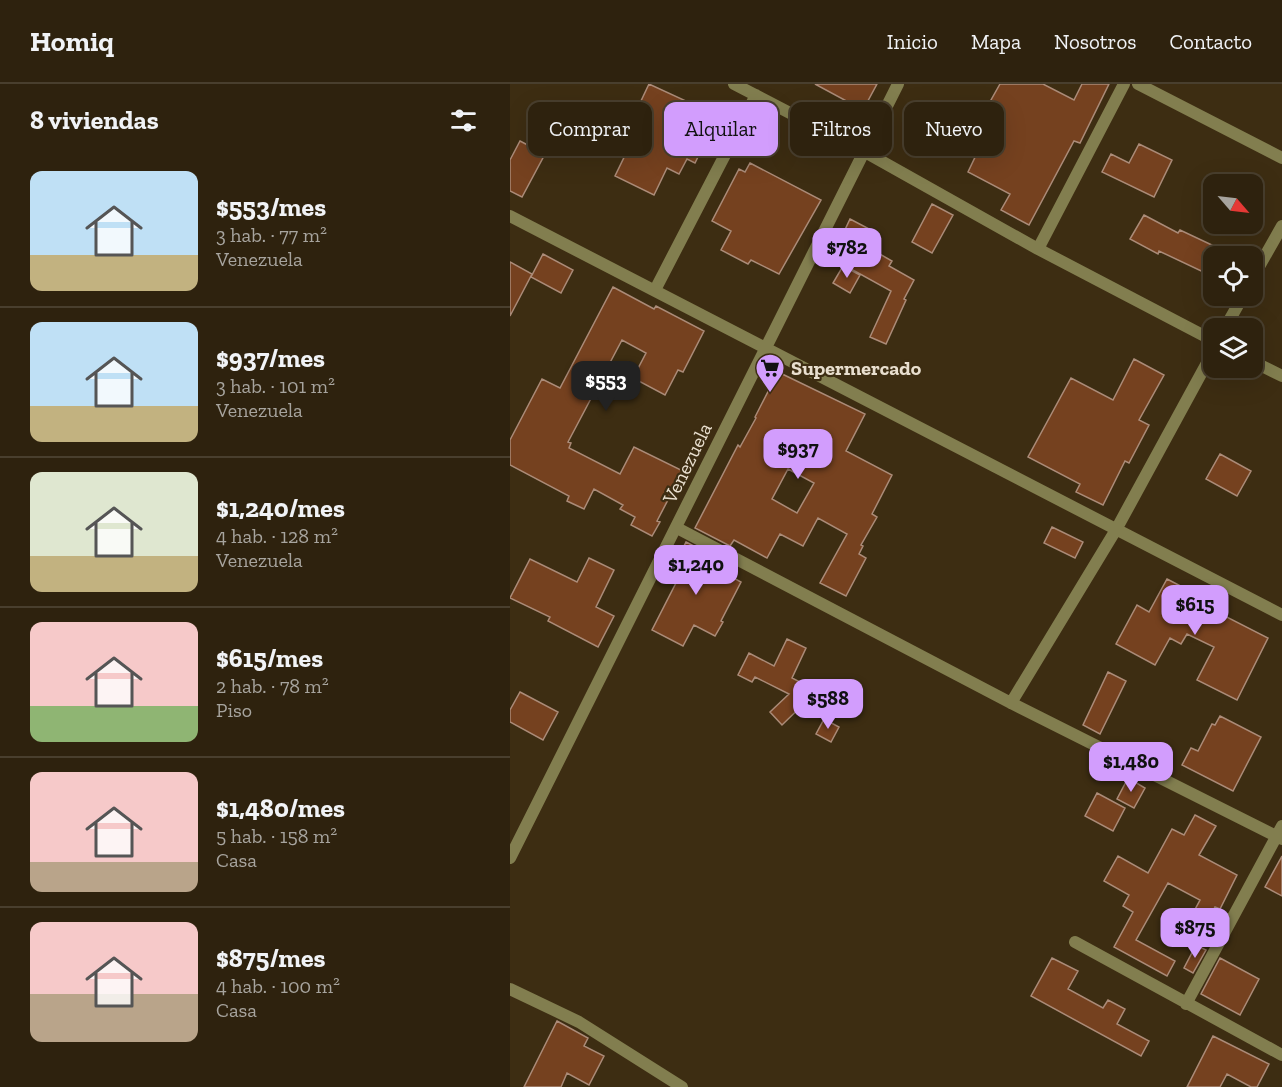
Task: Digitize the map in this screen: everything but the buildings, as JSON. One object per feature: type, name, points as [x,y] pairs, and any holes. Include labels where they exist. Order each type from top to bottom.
[{"type":"street","points":[[734,84],[790,113]]},
{"type":"street","name":"Venezuela","points":[[889,102],[898,84]]},
{"type":"street","points":[[1038,249],[1124,84]]},
{"type":"street","points":[[1138,84],[1282,159]]},
{"type":"street","points":[[655,290],[756,95]]},
{"type":"street","name":"Venezuela","points":[[510,858],[863,156]]},
{"type":"street","points":[[872,156],[1038,249],[1203,335]]},
{"type":"street","points":[[510,216],[1282,615]]},
{"type":"street","points":[[1263,260],[1282,226]]},
{"type":"street","points":[[1263,366],[1282,376]]},
{"type":"street","points":[[1011,703],[1117,528],[1203,370]]},
{"type":"street","points":[[676,528],[1011,703],[1280,834],[1186,1004]]},
{"type":"street","points":[[1075,942],[1282,1055]]},
{"type":"street","points":[[510,988],[579,1022],[682,1087]]},
{"type":"place","name":"Supermercado","points":[[770,394]]}]
